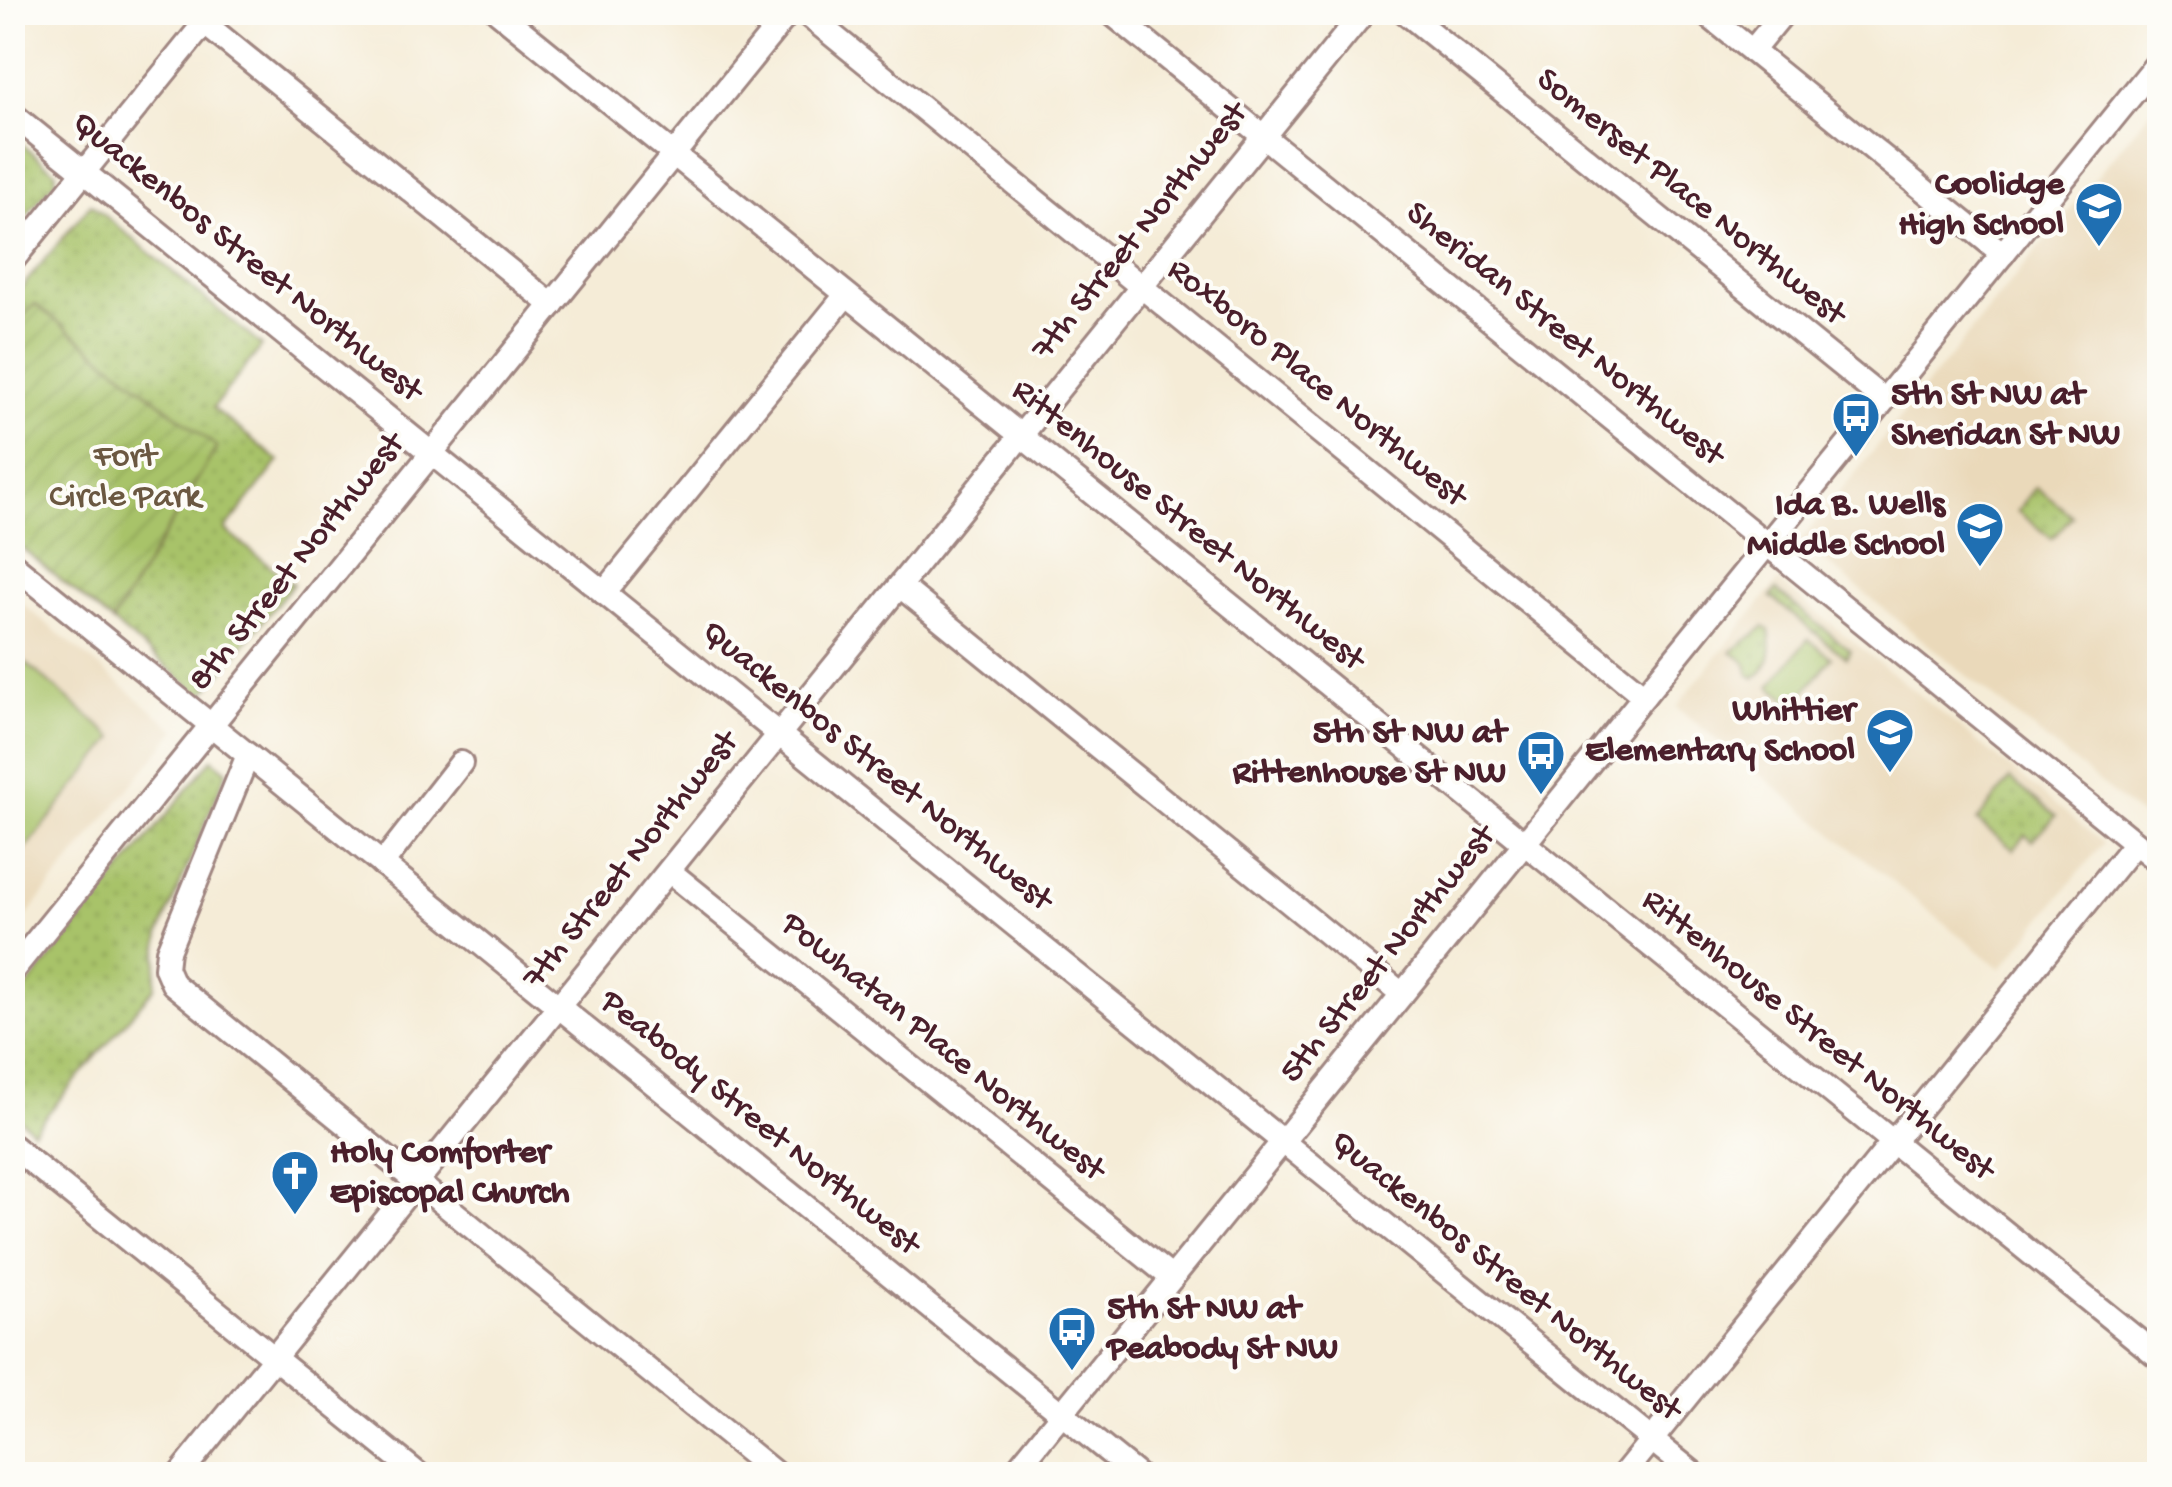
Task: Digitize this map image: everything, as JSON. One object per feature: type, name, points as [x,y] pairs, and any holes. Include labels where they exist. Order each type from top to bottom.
[{"type":"street","name":"Rittenhouse Street Northwest","points":[[498,12],[2160,1358]]},
{"type":"street","name":"8th Street Northwest","points":[[12,971],[789,12]]},
{"type":"street","name":"Roxboro Place Northwest","points":[[804,12],[1644,696]]},
{"type":"street","name":"Sheridan Street Northwest","points":[[1110,12],[2160,862]]},
{"type":"street","name":"7th Street Northwest","points":[[180,1474],[1364,12]]},
{"type":"street","name":"Somerset Place Northwest","points":[[1406,12],[1884,400]]},
{"type":"street","points":[[1704,12],[2003,254]]},
{"type":"street","points":[[1752,51],[1784,12]]},
{"type":"street","points":[[12,261],[209,18],[552,305]]},
{"type":"street","name":"5th Street Northwest","points":[[1013,1474],[2160,60]]},
{"type":"street","name":"Quackenbos Street Northwest","points":[[12,114],[1694,1474]]},
{"type":"street","points":[[604,593],[846,296]]},
{"type":"street","name":"Peabody Street Northwest","points":[[12,564],[1136,1474]]},
{"type":"street","points":[[900,586],[1402,994]]},
{"type":"street","points":[[248,755],[168,951],[168,977],[179,990],[776,1474]]},
{"type":"street","points":[[382,864],[461,762]]},
{"type":"street","points":[[1624,1474],[2135,843]]},
{"type":"street","name":"Powhatan Place Northwest","points":[[669,871],[1172,1278]]},
{"type":"street","points":[[12,1146],[418,1474]]},
{"type":"shaded area","points":[[2159,100],[2159,831],[1800,541]]},
{"type":"shaded area","name":"Whittier Elementary School","points":[[1778,581],[2103,843],[2001,969],[1676,707]]},
{"type":"shaded area","points":[[13,596],[176,730],[13,933]]},
{"type":"green space","points":[[13,137],[56,172],[55,181],[13,232]]},
{"type":"green space","name":"Fort Circle Park","points":[[91,204],[262,346],[213,408],[279,461],[225,530],[293,584],[202,696],[13,540],[12,299]]},
{"type":"green space","points":[[35,304],[217,447],[112,622],[13,541],[13,327]]},
{"type":"green space","points":[[2036,487],[2072,516],[2052,539],[2017,511]]},
{"type":"green space","points":[[1776,590],[1851,651],[1846,658],[1771,597]]},
{"type":"green space","points":[[1764,627],[1769,630],[1769,657],[1754,678],[1749,675],[1747,663],[1731,652]]},
{"type":"green space","points":[[1808,639],[1832,658],[1794,705],[1770,686]]},
{"type":"green space","points":[[12,651],[114,738],[18,858],[12,853]]},
{"type":"green space","points":[[212,759],[227,771],[160,933],[155,987],[33,1131],[13,1113],[13,1005]]},
{"type":"green space","points":[[2010,779],[2056,816],[2033,841],[2025,835],[2014,850],[1977,821]]},
{"type":"place","name":"Coolidge High School","points":[[2099,248]]},
{"type":"place","name":"5th St NW at Sheridan St NW","points":[[1856,458]]},
{"type":"place","name":"Ida B. Wells Middle School","points":[[1980,568]]},
{"type":"place","name":"Whittier Elementary School","points":[[1890,774]]},
{"type":"place","name":"5th St NW at Rittenhouse St NW","points":[[1541,796]]},
{"type":"place","name":"Holy Comforter Episcopal Church","points":[[295,1216]]},
{"type":"place","name":"5th St NW at Peabody St NW","points":[[1072,1372]]}]
